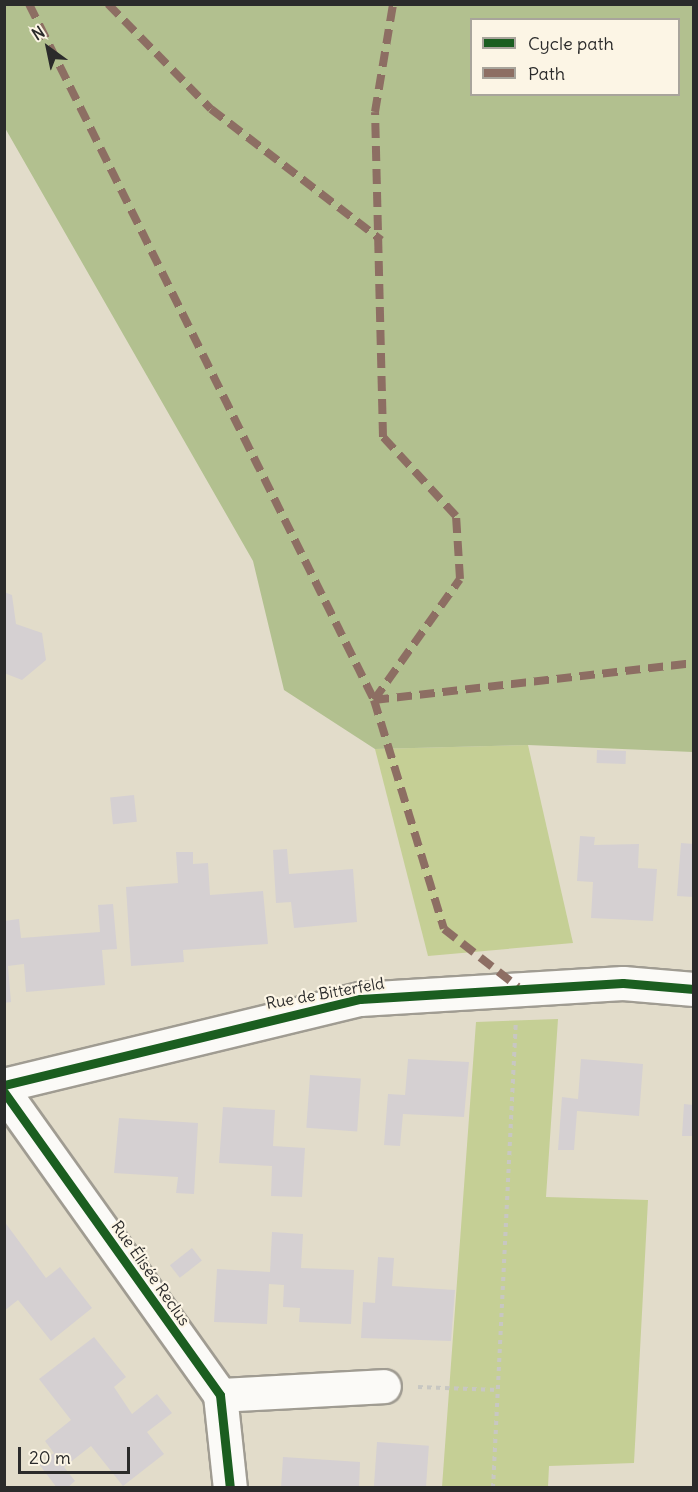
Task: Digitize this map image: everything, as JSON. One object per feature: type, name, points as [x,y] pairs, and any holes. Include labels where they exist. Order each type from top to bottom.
[{"type":"street","name":"Rue de Bitterfeld","points":[[4,1085],[360,999],[518,987],[623,983],[693,989]]},
{"type":"street","name":"Rue Élisée Reclus","points":[[4,1092],[220,1395],[230,1488]]},
{"type":"street","points":[[220,1395],[384,1386]]},
{"type":"path","points":[[493,1488],[518,987]]},
{"type":"path","points":[[384,1386],[498,1390]]},
{"type":"green space","points":[[4,5],[693,5],[693,752],[528,745],[375,749],[284,690],[253,561],[5,128]]},
{"type":"green space","points":[[528,745],[573,943],[428,956],[375,749]]},
{"type":"green space","points":[[558,1019],[546,1197],[648,1200],[634,1463],[549,1466],[548,1487],[442,1487],[476,1022]]},
{"type":"building","points":[[4,592],[12,595],[16,624],[42,633],[46,660],[22,680],[4,673]]},
{"type":"building","points":[[597,750],[626,751],[626,764],[597,763]]},
{"type":"building","points":[[134,795],[137,822],[113,824],[110,798]]},
{"type":"building","points":[[580,836],[595,837],[594,845],[639,844],[638,868],[657,869],[653,921],[591,918],[593,882],[577,881]]},
{"type":"building","points":[[681,843],[693,844],[693,897],[677,896]]},
{"type":"building","points":[[287,849],[289,874],[353,869],[357,922],[294,928],[291,902],[276,903],[273,850]]},
{"type":"building","points":[[176,852],[193,852],[193,864],[208,863],[210,895],[263,891],[268,944],[183,950],[184,962],[131,966],[126,887],[178,883]]},
{"type":"building","points":[[113,904],[117,949],[102,950],[105,985],[26,992],[24,964],[8,966],[11,1002],[4,1003],[4,921],[19,919],[21,938],[100,932],[98,905]]},
{"type":"building","points":[[408,1059],[469,1062],[464,1117],[403,1114],[400,1146],[384,1145],[388,1094],[405,1095]]},
{"type":"building","points":[[581,1059],[643,1064],[639,1116],[577,1111],[574,1150],[558,1150],[562,1097],[578,1099]]},
{"type":"building","points":[[310,1075],[361,1079],[357,1131],[306,1128]]},
{"type":"building","points":[[684,1104],[693,1105],[693,1136],[682,1136]]},
{"type":"building","points":[[223,1107],[275,1110],[273,1146],[305,1148],[302,1197],[271,1196],[272,1166],[219,1163]]},
{"type":"building","points":[[119,1118],[198,1123],[194,1194],[176,1193],[178,1177],[114,1173]]},
{"type":"building","points":[[4,1221],[46,1278],[60,1267],[92,1308],[51,1341],[18,1300],[4,1311]]},
{"type":"building","points":[[272,1232],[303,1234],[301,1268],[354,1270],[351,1324],[299,1322],[300,1308],[283,1307],[284,1285],[269,1284],[267,1324],[214,1322],[217,1269],[270,1272]]},
{"type":"building","points":[[192,1248],[202,1261],[180,1278],[170,1265]]},
{"type":"building","points":[[378,1257],[394,1258],[392,1286],[455,1290],[451,1341],[361,1338],[363,1302],[375,1303]]},
{"type":"building","points":[[94,1337],[126,1377],[114,1387],[132,1414],[157,1394],[172,1413],[147,1432],[164,1454],[123,1486],[91,1446],[64,1467],[75,1481],[67,1488],[57,1488],[39,1464],[54,1453],[45,1441],[71,1420],[39,1379]]},
{"type":"building","points":[[377,1442],[429,1446],[426,1488],[374,1488]]},
{"type":"building","points":[[283,1457],[360,1462],[359,1488],[281,1488]]},
{"type":"marked path","points":[[29,4],[374,700],[444,929],[518,987]]},
{"type":"marked path","points":[[108,4],[211,109],[381,240]]},
{"type":"marked path","points":[[374,700],[460,579],[456,516],[383,437],[375,112],[393,4]]},
{"type":"marked path","points":[[374,700],[694,663]]},
{"type":"cycle path","points":[[4,1085],[360,999],[623,983],[694,989]]},
{"type":"cycle path","points":[[4,1092],[220,1395],[230,1488]]}]
